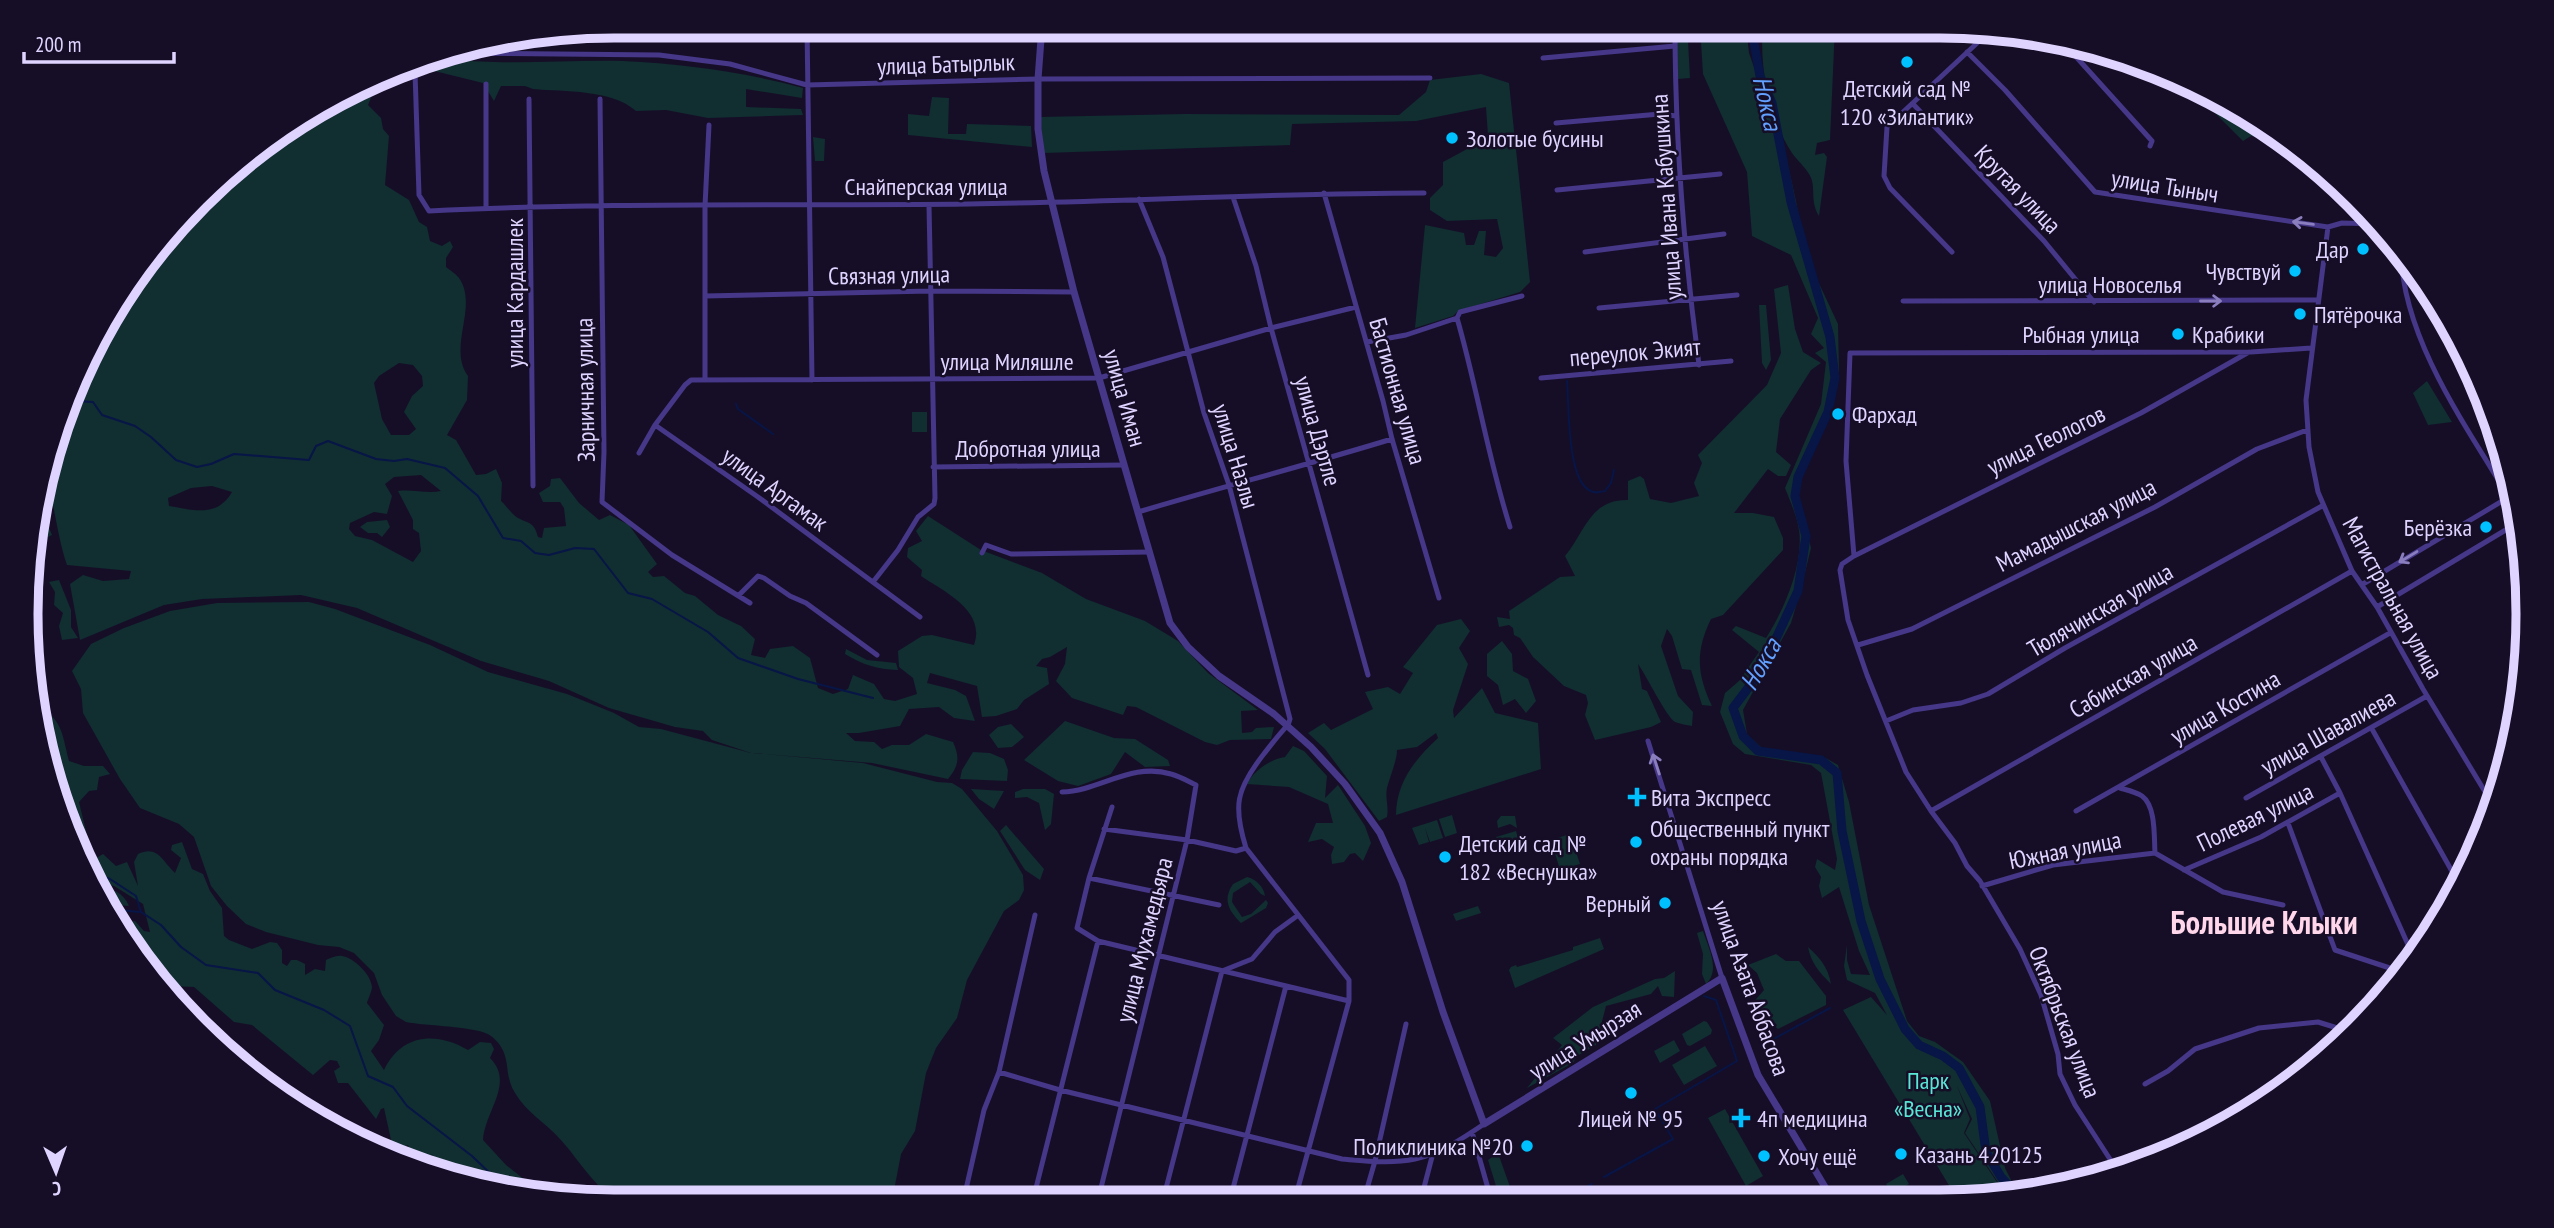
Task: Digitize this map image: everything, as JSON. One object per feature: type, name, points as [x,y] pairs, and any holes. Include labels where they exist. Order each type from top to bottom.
[{"type":"street","points":[[807,38],[812,380]]},
{"type":"street","name":"улица Иман","points":[[1041,38],[1038,79],[1041,155],[1074,292],[1170,623],[1175,632],[1219,676],[1288,725],[1331,767],[1380,833],[1402,882],[1443,1012],[1484,1124]]},
{"type":"street","name":"улица Ивана Кабушкина","points":[[1675,38],[1676,116],[1685,240],[1699,365]]},
{"type":"street","points":[[1952,252],[1895,195],[1884,176],[1887,127],[1980,40]]},
{"type":"street","points":[[1543,58],[1675,46]]},
{"type":"street","name":"улица Тыныч","points":[[1967,52],[2005,90],[2095,192],[2328,227],[2342,223],[2362,224]]},
{"type":"street","name":"улица Батырлык","points":[[487,53],[659,55],[730,64],[807,85],[1038,79],[1430,78]]},
{"type":"street","points":[[2074,55],[2152,141],[2150,146]]},
{"type":"street","name":"Снайперская улица","points":[[415,74],[419,195],[429,211],[486,208],[1053,203],[1324,193],[1424,193]]},
{"type":"street","points":[[486,84],[486,208]]},
{"type":"street","name":"улица Кардашлек","points":[[529,99],[533,486]]},
{"type":"street","name":"Зарничная улица","points":[[600,99],[604,452],[602,502],[672,555],[750,603]]},
{"type":"street","name":"Крутая улица","points":[[1913,104],[2044,241],[2094,302]]},
{"type":"street","points":[[1556,123],[1660,114],[1676,116]]},
{"type":"street","points":[[705,379],[705,206],[709,125]]},
{"type":"street","points":[[1557,190],[1720,174]]},
{"type":"street","name":"Бастионная улица","points":[[1324,193],[1439,598]]},
{"type":"street","name":"улица Дэртле","points":[[1233,197],[1256,266],[1368,675]]},
{"type":"street","name":"улица Назлы","points":[[1139,199],[1163,257],[1204,413],[1228,485],[1284,690],[1290,719],[1288,725]]},
{"type":"street","points":[[873,582],[898,550],[918,517],[934,504],[929,205]]},
{"type":"street","name":"Магистральная улица","points":[[2328,227],[2306,400],[2312,465],[2322,506],[2353,571],[2377,607],[2486,794]]},
{"type":"street","points":[[1585,252],[1724,234]]},
{"type":"street","points":[[2403,272],[2407,303],[2421,342],[2441,382],[2499,481]]},
{"type":"street","name":"Связная улица","points":[[705,296],[930,291],[1074,292]]},
{"type":"street","points":[[1599,308],[1737,295]]},
{"type":"street","points":[[1367,342],[1406,335],[1457,318],[1460,313],[1522,296]]},
{"type":"street","name":"улица Новоселья","points":[[1903,301],[2318,300]]},
{"type":"street","name":"улица Миляшле","points":[[655,425],[691,380],[1099,378],[1271,328],[1356,307]]},
{"type":"street","points":[[1457,318],[1473,372],[1496,482],[1510,527]]},
{"type":"street","name":"Рыбная улица","points":[[1854,556],[1846,461],[1850,353],[2251,352],[2311,348]]},
{"type":"street","name":"улица Геологов","points":[[1854,556],[2141,413],[2251,352]]},
{"type":"street","name":"переулок Экият","points":[[1541,378],[1731,361]]},
{"type":"street","points":[[639,453],[655,425]]},
{"type":"street","name":"улица Аргамак","points":[[655,425],[920,617]]},
{"type":"street","name":"Мамадышская улица","points":[[1858,645],[1912,628],[2155,506],[2257,449],[2307,430]]},
{"type":"street","points":[[1138,512],[1392,439]]},
{"type":"street","name":"Добротная улица","points":[[933,467],[1124,465]]},
{"type":"street","points":[[2362,584],[2504,500]]},
{"type":"street","name":"Тюлячинская улица","points":[[1886,721],[1913,710],[1961,703],[1989,694],[2065,648],[2322,506]]},
{"type":"street","points":[[2377,607],[2509,529]]},
{"type":"street","points":[[982,553],[986,545],[1011,554],[1150,552]]},
{"type":"street","name":"Октябрьская улица","points":[[1854,556],[1842,564],[1840,577],[1848,620],[1906,772],[1955,843],[2020,949],[2034,977],[2060,1074],[2074,1105],[2112,1163]]},
{"type":"street","name":"Сабинская улица","points":[[1931,811],[2353,571]]},
{"type":"street","points":[[739,595],[758,576],[764,578],[790,596],[806,603],[877,655]]},
{"type":"street","name":"улица Костина","points":[[2076,811],[2390,632]]},
{"type":"street","name":"улица Шавалиева","points":[[2246,798],[2427,696]]},
{"type":"street","points":[[1288,725],[1244,781],[1240,793],[1239,825],[1246,848],[1349,980],[1349,1001],[1297,1190]]},
{"type":"street","points":[[2372,729],[2453,874]]},
{"type":"street","name":"улица Азата Аббасова","points":[[1648,741],[1754,1067],[1827,1190]]},
{"type":"street","points":[[2321,757],[2340,793],[2409,947]]},
{"type":"street","name":"улица Мухамедьяра","points":[[1062,792],[1077,792],[1130,772],[1171,774],[1196,785],[1187,840],[1100,1190]]},
{"type":"street","points":[[2120,788],[2143,797],[2147,802],[2155,853],[2223,892],[2283,905]]},
{"type":"street","name":"Полевая улица","points":[[2184,870],[2288,823],[2340,793]]},
{"type":"street","points":[[1112,807],[1089,878],[1077,928],[1098,941],[1349,1001]]},
{"type":"street","points":[[2288,823],[2335,950],[2393,969]]},
{"type":"street","points":[[1104,829],[1187,840],[1236,851],[1246,848]]},
{"type":"street","name":"Южная улица","points":[[1982,886],[2053,866],[2155,853]]},
{"type":"street","points":[[1089,878],[1219,905]]},
{"type":"street","points":[[966,1190],[984,1110],[999,1072],[1035,915]]},
{"type":"street","points":[[1223,971],[1252,959],[1275,932],[1297,916]]},
{"type":"street","name":"улица Мухамедьяра","points":[[1035,1190],[1098,941]]},
{"type":"street","points":[[1166,1190],[1223,971]]},
{"type":"street","name":"улица Умырзая","points":[[1470,1133],[1723,978]]},
{"type":"street","points":[[1232,1190],[1286,986]]},
{"type":"street","points":[[2145,1084],[2168,1071],[2195,1049],[2259,1028],[2318,1022],[2339,1028]]},
{"type":"street","points":[[1367,1190],[1406,1024]]},
{"type":"street","points":[[999,1072],[1060,1090],[1122,1103],[1342,1159],[1416,1159],[1470,1133],[1488,1190]]},
{"type":"street","points":[[1423,1190],[1433,1153]]},
{"type":"green space","name":"Парк «Весна»","points":[[1701,38],[1747,38],[1749,53],[1787,160],[1805,243],[1816,277],[1838,324],[1839,372],[1829,412],[1801,477],[1798,496],[1811,548],[1791,623],[1743,710],[1747,734],[1763,749],[1822,756],[1838,765],[1849,802],[1869,905],[1907,1021],[1919,1036],[1935,1042],[1963,1062],[1990,1101],[2005,1168],[2014,1185],[2001,1186],[1965,1133],[1972,1119],[1957,1086],[1970,1119],[1964,1133],[2000,1186],[1951,1189],[1843,1010],[1871,997],[1887,1015],[1875,993],[1847,980],[1844,966],[1847,945],[1851,974],[1870,975],[1859,951],[1839,887],[1822,898],[1819,886],[1821,877],[1815,867],[1817,859],[1835,870],[1837,859],[1821,773],[1811,765],[1745,754],[1733,744],[1720,712],[1725,693],[1739,681],[1759,652],[1732,630],[1736,626],[1766,638],[1796,572],[1799,530],[1785,488],[1821,404],[1826,362],[1815,353],[1824,348],[1811,334],[1818,318],[1791,255],[1752,236],[1747,172],[1703,74]]},
{"type":"green space","points":[[1762,38],[1834,38],[1830,140],[1817,143],[1815,155],[1824,153],[1827,157],[1819,216],[1814,204],[1813,183],[1792,153],[1777,124],[1767,92]]},
{"type":"green space","points":[[1676,41],[1688,41],[1690,78],[1678,79]]},
{"type":"green space","points":[[460,60],[646,62],[691,67],[736,73],[803,88],[802,98],[746,89],[746,107],[801,109],[803,115],[708,118],[666,110],[636,111],[626,104],[601,95],[525,86],[501,86],[494,101],[483,83],[428,69]]},
{"type":"green space","points":[[1481,74],[1509,83],[1530,282],[1520,292],[1458,311],[1453,316],[1415,328],[1425,225],[1464,233],[1466,245],[1474,245],[1479,231],[1486,231],[1484,255],[1496,257],[1503,248],[1497,219],[1447,221],[1430,210],[1430,198],[1443,185],[1443,162],[1469,148],[1469,142],[1488,136],[1486,107],[1416,121],[1292,124],[1290,145],[1044,153],[1039,117],[1185,114],[1399,115],[1426,92],[1430,80]]},
{"type":"green space","points":[[374,91],[368,105],[381,118],[383,129],[389,136],[385,185],[409,200],[419,222],[427,227],[430,241],[442,246],[450,241],[453,247],[446,258],[446,267],[459,278],[464,289],[466,301],[461,353],[462,365],[468,376],[467,400],[447,435],[456,440],[476,475],[496,469],[502,483],[501,501],[516,517],[533,526],[538,537],[542,538],[544,528],[566,526],[564,508],[560,502],[543,502],[539,493],[550,486],[551,479],[560,478],[579,503],[599,520],[610,515],[629,525],[657,564],[648,572],[653,577],[664,576],[718,615],[741,626],[755,639],[751,655],[765,658],[770,649],[793,646],[810,658],[818,688],[833,694],[848,689],[853,675],[874,684],[884,699],[895,701],[917,694],[913,678],[899,667],[898,651],[922,636],[932,635],[974,645],[976,633],[969,612],[921,576],[922,570],[907,557],[908,548],[922,541],[916,531],[928,516],[981,550],[1042,573],[1086,599],[1145,621],[1178,641],[1208,673],[1258,710],[1241,711],[1242,733],[1252,732],[1256,728],[1274,727],[1271,739],[1230,740],[1217,745],[1205,742],[1136,707],[1127,706],[1123,715],[1072,698],[1056,681],[1065,664],[1067,647],[1042,659],[1036,666],[1047,668],[1049,684],[1024,700],[1017,709],[996,716],[982,717],[977,686],[930,673],[927,683],[955,690],[966,696],[975,721],[954,718],[939,707],[909,709],[900,726],[846,733],[855,741],[874,742],[882,749],[892,745],[909,745],[926,734],[953,742],[957,761],[948,779],[872,763],[753,753],[863,763],[937,782],[952,783],[962,789],[997,831],[1023,875],[1024,890],[1019,900],[1004,911],[967,980],[957,1018],[936,1048],[926,1073],[915,1131],[901,1154],[894,1190],[602,1189],[560,1139],[520,1100],[511,1086],[503,1050],[491,1036],[464,1028],[406,1022],[396,1016],[382,995],[374,973],[354,953],[339,947],[318,945],[266,932],[246,924],[227,906],[211,886],[194,837],[179,824],[140,808],[120,779],[83,713],[81,689],[72,671],[91,644],[170,611],[217,603],[309,602],[335,609],[430,645],[488,672],[567,694],[614,713],[639,727],[661,729],[751,753],[712,740],[703,731],[675,727],[609,708],[549,681],[481,661],[357,608],[301,595],[202,599],[164,605],[80,640],[70,584],[83,575],[103,581],[129,579],[131,571],[67,565],[52,499],[58,465],[82,394],[116,326],[157,264],[207,207],[264,157],[294,135]],"holes":[[[399,363],[413,365],[422,376],[423,386],[412,396],[404,412],[416,429],[409,435],[391,435],[382,419],[374,383],[379,376]],[[421,475],[441,491],[398,491],[413,520],[413,529],[419,533],[421,551],[413,562],[372,540],[355,536],[349,529],[350,523],[374,512],[387,514],[392,496],[385,484],[394,477]],[[212,486],[232,492],[219,506],[204,510],[169,506],[168,498],[191,488]]]},
{"type":"green space","points":[[932,97],[949,98],[948,134],[966,134],[967,124],[1031,126],[1032,147],[908,135],[908,114],[929,116]]},
{"type":"green space","points":[[2206,104],[2264,138],[2251,136],[2243,141]]},
{"type":"green space","points":[[813,137],[825,139],[824,161],[815,161]]},
{"type":"green space","points":[[1788,285],[1795,329],[1803,352],[1821,363],[1811,370],[1780,419],[1776,452],[1791,465],[1786,476],[1778,476],[1768,469],[1734,513],[1774,517],[1783,538],[1783,550],[1723,615],[1711,619],[1702,642],[1700,663],[1703,684],[1712,706],[1702,705],[1691,670],[1682,669],[1672,636],[1667,629],[1661,646],[1678,696],[1693,712],[1692,726],[1671,719],[1638,664],[1642,689],[1647,691],[1661,722],[1651,727],[1595,740],[1585,715],[1588,703],[1586,695],[1564,686],[1533,657],[1520,638],[1514,635],[1513,628],[1509,625],[1499,627],[1497,617],[1510,619],[1509,611],[1560,577],[1575,576],[1565,556],[1597,511],[1615,501],[1628,500],[1628,481],[1640,476],[1644,479],[1650,499],[1671,503],[1699,496],[1694,483],[1702,463],[1698,455],[1767,385],[1781,353],[1774,289]]},
{"type":"green space","points":[[1759,305],[1766,305],[1771,360],[1766,370],[1762,363]]},
{"type":"green space","points":[[2427,381],[2452,422],[2428,425],[2413,393]]},
{"type":"green space","points":[[912,412],[927,412],[927,432],[912,432]]},
{"type":"green space","points":[[387,520],[390,527],[382,537],[377,533],[368,533],[360,527],[367,522]]},
{"type":"green space","points":[[46,521],[52,535],[43,539]]},
{"type":"green space","points":[[59,580],[71,610],[71,627],[78,638],[62,640],[59,626],[63,613],[54,605],[55,592],[49,582]]},
{"type":"green space","points":[[1461,619],[1470,631],[1459,648],[1468,664],[1453,710],[1454,718],[1482,688],[1495,713],[1538,723],[1541,769],[1396,815],[1403,782],[1422,754],[1438,738],[1436,733],[1417,747],[1397,750],[1387,788],[1387,817],[1379,821],[1325,749],[1308,733],[1324,723],[1331,730],[1373,709],[1365,692],[1388,687],[1400,694],[1413,673],[1403,667],[1437,625]]},
{"type":"green space","points":[[1502,641],[1512,654],[1513,671],[1528,679],[1536,701],[1526,713],[1515,699],[1503,705],[1498,685],[1487,676],[1487,654]]},
{"type":"green space","points":[[846,649],[867,660],[896,663],[898,670],[864,664],[845,654]]},
{"type":"green space","points":[[47,712],[60,727],[69,761],[84,766],[103,766],[110,774],[99,777],[97,790],[89,791],[79,802],[92,856],[69,799]]},
{"type":"green space","points":[[1065,721],[1114,738],[1135,739],[1168,760],[1170,766],[1145,767],[1125,752],[1111,774],[1078,786],[1058,781],[1024,760]]},
{"type":"green space","points":[[1011,724],[1024,737],[1012,747],[998,748],[989,735],[998,727]]},
{"type":"green space","points":[[1293,746],[1304,751],[1327,776],[1325,798],[1338,785],[1365,826],[1371,843],[1363,861],[1355,853],[1350,854],[1344,862],[1332,864],[1334,847],[1322,839],[1308,842],[1316,823],[1333,823],[1328,804],[1289,787],[1247,784],[1258,770],[1285,757]]},
{"type":"green space","points":[[973,752],[990,753],[1004,759],[1008,770],[1007,781],[960,779],[962,770]]},
{"type":"green space","points":[[971,789],[1004,791],[994,809],[979,799]]},
{"type":"green space","points":[[1023,789],[1045,789],[1054,794],[1051,824],[1045,830],[1039,803],[1027,797],[1015,798],[1015,792]]},
{"type":"green space","points":[[1452,815],[1457,833],[1445,837],[1439,819]]},
{"type":"green space","points":[[1501,816],[1515,816],[1517,828],[1510,824],[1498,828],[1497,821]]},
{"type":"green space","points":[[1437,820],[1443,838],[1430,842],[1425,828],[1429,842],[1419,845],[1412,828]]},
{"type":"green space","points":[[1006,825],[1044,869],[1040,880],[1025,870],[1000,831]]},
{"type":"green space","points":[[1516,831],[1519,841],[1499,848],[1496,837]]},
{"type":"green space","points":[[1570,834],[1580,864],[1560,870],[1551,840]]},
{"type":"green space","points":[[182,842],[192,869],[203,874],[210,891],[222,908],[224,936],[229,940],[252,949],[270,942],[277,943],[282,950],[282,963],[287,966],[291,960],[297,960],[305,964],[305,975],[315,969],[325,971],[326,960],[336,956],[347,957],[365,972],[372,989],[367,1003],[384,1025],[379,1040],[371,1051],[384,1070],[400,1049],[420,1039],[444,1040],[468,1050],[480,1042],[491,1043],[494,1049],[490,1058],[500,1077],[497,1098],[483,1140],[506,1165],[529,1183],[465,1170],[435,1161],[432,1154],[429,1159],[409,1152],[408,1145],[400,1148],[391,1140],[384,1108],[376,1119],[348,1083],[338,1083],[334,1071],[340,1067],[337,1061],[330,1060],[313,1075],[252,1025],[234,1022],[194,987],[175,986],[128,923],[135,921],[144,931],[150,932],[143,904],[106,883],[94,860],[103,854],[116,866],[127,862],[138,886],[134,862],[138,854],[150,851],[155,853],[175,873],[181,858],[171,850],[172,845]]},
{"type":"green space","points":[[1247,877],[1259,884],[1265,896],[1250,882],[1233,893],[1232,902],[1242,917],[1251,914],[1266,900],[1268,903],[1266,908],[1241,923],[1230,910],[1228,895],[1233,884]]},
{"type":"green space","points":[[109,889],[117,892],[129,906],[118,905]]},
{"type":"green space","points":[[1478,906],[1481,913],[1456,921],[1453,914]]},
{"type":"green space","points":[[1703,931],[1713,965],[1713,972],[1706,984],[1702,974],[1703,954],[1697,933]]},
{"type":"green space","points":[[1600,938],[1604,949],[1515,988],[1509,970],[1511,967],[1573,950],[1573,947]]},
{"type":"green space","points":[[1808,947],[1823,963],[1831,984],[1816,967]]},
{"type":"green space","points":[[1776,954],[1786,961],[1799,961],[1826,996],[1826,1005],[1778,1029],[1751,1005],[1764,990],[1757,973],[1748,965]]},
{"type":"green space","points":[[1675,971],[1674,997],[1662,996],[1658,986],[1651,994],[1606,1006],[1596,1045],[1577,1056],[1573,1063],[1527,1088],[1562,1045],[1553,1038],[1593,1007]]},
{"type":"green space","points":[[1704,1021],[1712,1030],[1711,1034],[1690,1046],[1687,1045],[1682,1034]]},
{"type":"green space","points":[[1674,1040],[1680,1051],[1660,1063],[1654,1051]]},
{"type":"green space","points":[[1705,1046],[1717,1066],[1684,1085],[1672,1065]]},
{"type":"green space","points":[[1725,1109],[1763,1176],[1746,1186],[1708,1118]]},
{"type":"green space","points":[[1498,1153],[1511,1190],[1497,1190],[1488,1160]]},
{"type":"green space","points":[[1903,1174],[1909,1184],[1899,1190],[1890,1190],[1886,1184]]},
{"type":"waterway","name":"Нокса","points":[[1753,38],[1760,76],[1772,103],[1791,202],[1830,337],[1835,378],[1828,412],[1798,477],[1795,496],[1806,536],[1798,591],[1761,671],[1733,708],[1743,736],[1758,751],[1821,760],[1837,773],[1842,831],[1861,921],[1880,979],[1905,1029],[1919,1045],[1943,1056],[1959,1068],[1980,1107],[1986,1152],[2009,1185]]},
{"type":"waterway","points":[[1567,381],[1573,457],[1582,483],[1593,492],[1605,491],[1611,483],[1614,470]]},
{"type":"waterway","points":[[79,401],[93,402],[102,415],[135,426],[176,460],[197,467],[234,454],[309,460],[316,446],[328,441],[376,459],[407,459],[445,468],[478,496],[503,538],[521,541],[535,553],[549,555],[575,548],[594,549],[628,593],[652,599],[708,632],[738,658],[798,679],[873,698]]},
{"type":"waterway","points":[[736,404],[738,409],[773,434]]},
{"type":"waterway","points":[[102,876],[136,896],[141,912],[161,925],[181,947],[206,965],[258,973],[275,990],[324,1010],[350,1026],[368,1076],[393,1087],[407,1106],[472,1156],[493,1176]]},
{"type":"waterway","points":[[121,910],[139,912]]},
{"type":"waterway","points":[[1604,1177],[1673,1139],[1655,1109],[1737,1061],[1716,1000],[1704,996]]},
{"type":"waterway","points":[[1761,1046],[1830,1008]]},
{"type":"waterway","points":[[1581,1190],[1592,1184]]},
{"type":"place","name":"Детский сад № 120 «Зилантик»","points":[[1907,62]]},
{"type":"place","name":"Золотые бусины","points":[[1452,138]]},
{"type":"place","name":"Дар","points":[[2363,249]]},
{"type":"place","name":"Чувствуй","points":[[2295,271]]},
{"type":"place","name":"Пятёрочка","points":[[2300,314]]},
{"type":"place","name":"Крабики","points":[[2178,334]]},
{"type":"place","name":"Фархад","points":[[1838,414]]},
{"type":"place","name":"Берёзка","points":[[2486,527]]},
{"type":"place","name":"Вита Экспресс","points":[[1637,797]]},
{"type":"place","name":"Общественный пункт охраны порядка","points":[[1636,842]]},
{"type":"place","name":"Детский сад № 182 «Веснушка»","points":[[1445,857]]},
{"type":"place","name":"Верный","points":[[1665,903]]},
{"type":"place","name":"Лицей № 95","points":[[1631,1093]]},
{"type":"place","name":"4п медицина","points":[[1741,1118]]},
{"type":"place","name":"Поликлиника №20","points":[[1527,1146]]},
{"type":"place","name":"Казань 420125","points":[[1901,1154]]},
{"type":"place","name":"Хочу ещё","points":[[1764,1156]]},
{"type":"district","name":"Большие Клыки","points":[[2264,922]]}]
